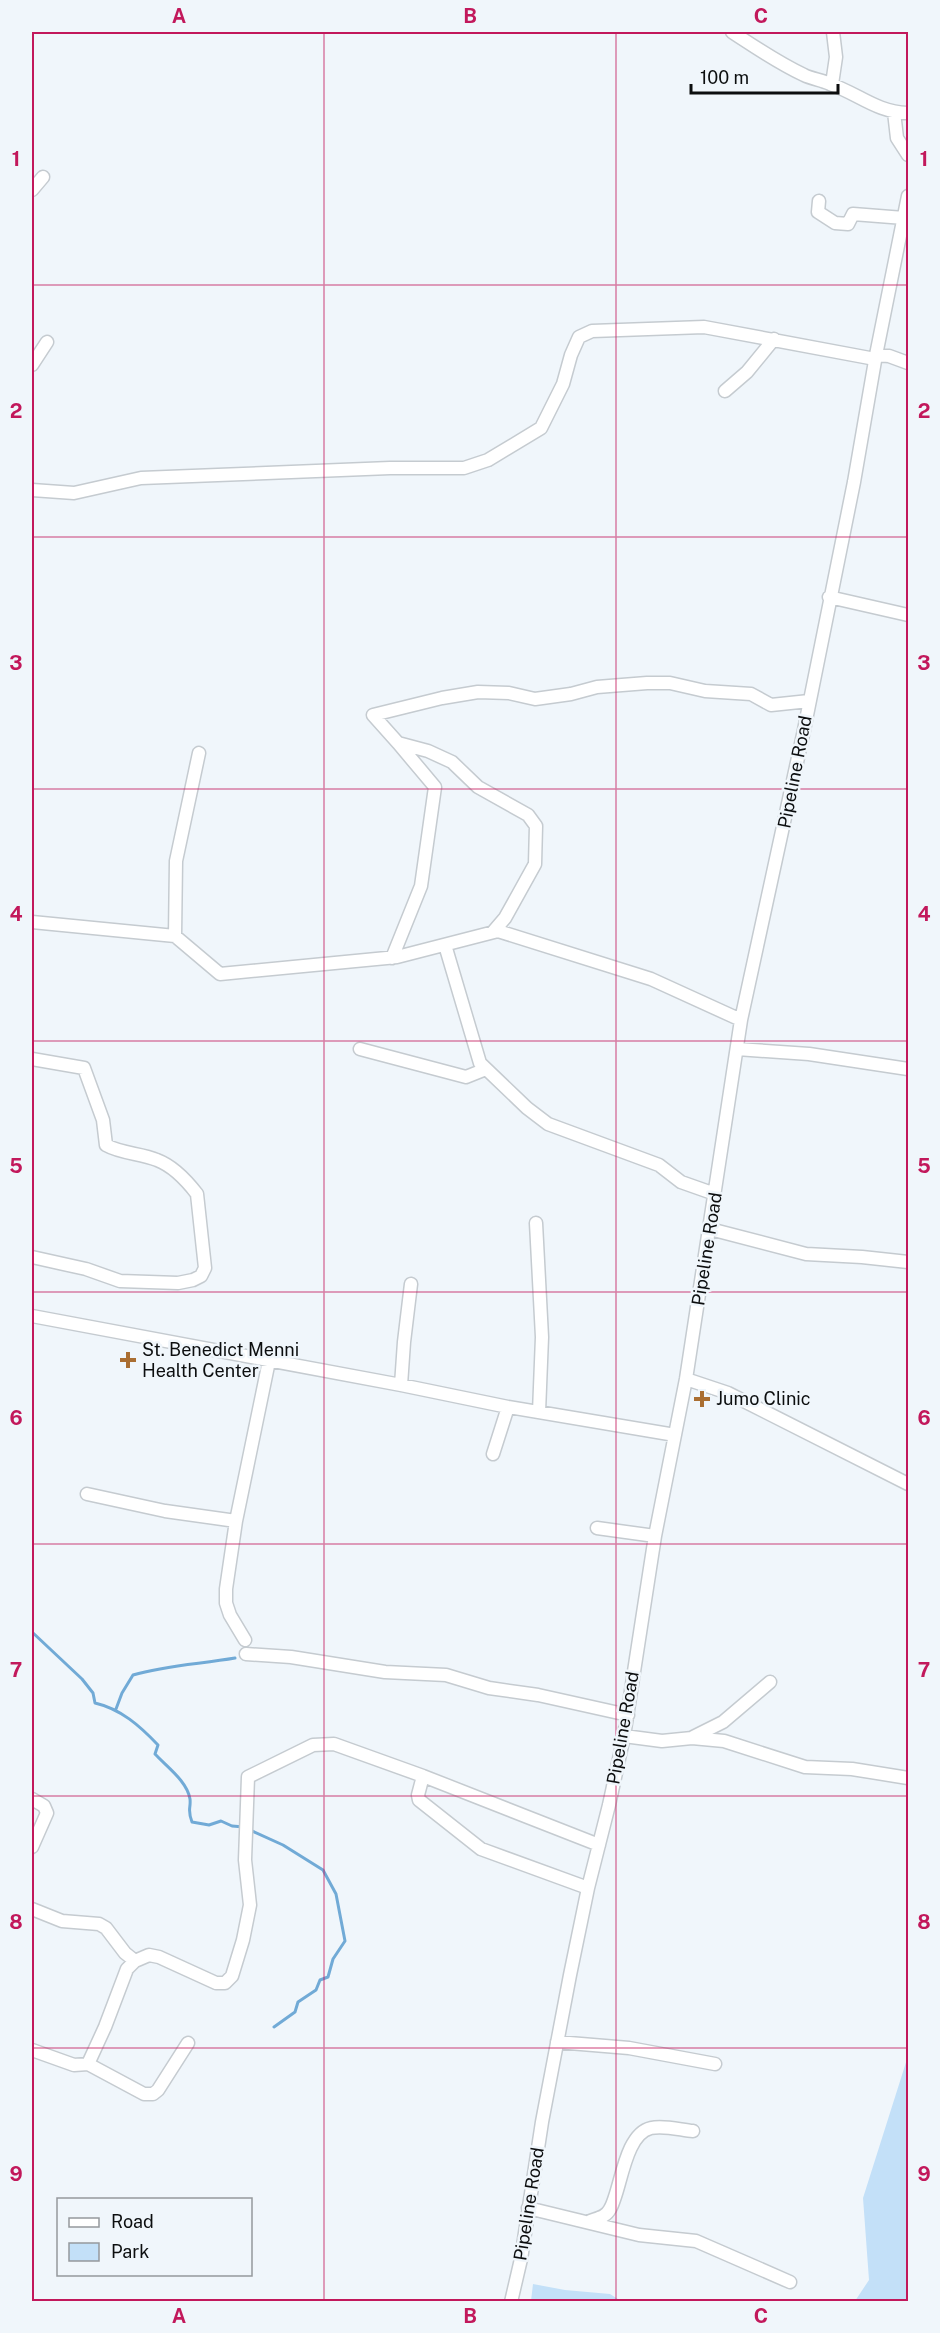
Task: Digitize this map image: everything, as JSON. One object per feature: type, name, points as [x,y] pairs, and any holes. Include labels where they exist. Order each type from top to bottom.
[{"type":"street","points":[[732,32],[774,60],[806,77],[832,84],[866,103],[894,112],[909,112]]},
{"type":"street","points":[[832,84],[836,57],[834,38]]},
{"type":"street","points":[[834,38],[845,53]]},
{"type":"street","points":[[894,112],[897,138],[909,155]]},
{"type":"street","points":[[32,190],[42,177]]},
{"type":"street","name":"Pipeline Road","points":[[511,2301],[521,2259],[557,2042],[588,1888],[628,1715],[655,1536],[686,1379],[741,1020],[776,868],[854,482],[875,357],[908,197]]},
{"type":"street","points":[[819,201],[818,212],[835,223],[848,224],[853,214],[904,218]]},
{"type":"street","points":[[32,490],[74,493],[141,478],[390,468],[464,468],[488,460],[541,428],[563,384],[579,337],[592,331],[704,327],[875,357],[889,356],[909,363]]},
{"type":"street","points":[[725,391],[747,372],[774,339]]},
{"type":"street","points":[[32,365],[47,342]]},
{"type":"street","points":[[829,597],[909,615]]},
{"type":"street","points":[[392,958],[421,886],[435,787],[373,715],[442,698],[478,692],[509,693],[535,699],[571,694],[597,687],[670,683],[705,691],[751,694],[771,705],[809,701]]},
{"type":"street","points":[[398,743],[428,751],[452,762],[478,787],[528,815],[536,826],[535,864],[505,918],[493,932]]},
{"type":"street","points":[[175,936],[176,861],[199,753]]},
{"type":"street","points":[[505,918],[512,936]]},
{"type":"street","points":[[32,922],[175,936],[220,974],[392,958],[498,931],[651,979],[741,1020]]},
{"type":"street","points":[[444,945],[480,1063],[527,1108],[548,1124],[659,1165],[681,1182],[715,1194]]},
{"type":"street","points":[[360,1049],[466,1077],[486,1069]]},
{"type":"street","points":[[737,1049],[809,1054],[909,1069]]},
{"type":"street","points":[[32,1059],[84,1068],[103,1120],[106,1145],[156,1159],[170,1167],[197,1194],[205,1268],[201,1276],[178,1283],[120,1281],[86,1269],[32,1257]]},
{"type":"street","points":[[536,1223],[542,1337],[539,1412]]},
{"type":"street","points":[[710,1228],[806,1254],[909,1262]]},
{"type":"street","points":[[401,1385],[411,1284]]},
{"type":"street","points":[[32,1316],[508,1407],[675,1435]]},
{"type":"street","points":[[245,1640],[230,1615],[226,1603],[229,1560],[269,1361]]},
{"type":"street","points":[[686,1379],[737,1398],[909,1484]]},
{"type":"street","points":[[493,1454],[508,1407]]},
{"type":"street","points":[[87,1494],[165,1511],[236,1521]]},
{"type":"street","points":[[597,1528],[655,1536]]},
{"type":"street","points":[[246,1654],[291,1657],[385,1672],[446,1675],[489,1688],[538,1695],[628,1715]]},
{"type":"street","points":[[692,1738],[723,1722],[770,1682]]},
{"type":"street","points":[[624,1736],[662,1741],[692,1738],[724,1741],[805,1767],[852,1769],[909,1778]]},
{"type":"street","points":[[88,2064],[127,1969],[135,1961],[149,1955],[159,1957],[216,1983],[225,1983],[232,1976],[243,1940],[250,1905],[245,1860],[248,1777],[313,1745],[334,1744],[423,1776],[598,1845]]},
{"type":"street","points":[[423,1776],[419,1800],[481,1849],[588,1888]]},
{"type":"street","points":[[32,1799],[44,1806],[46,1813],[34,1832],[32,1847]]},
{"type":"street","points":[[32,1909],[62,1921],[99,1924],[106,1928],[125,1953],[135,1961]]},
{"type":"street","points":[[557,2042],[629,2048],[715,2064]]},
{"type":"street","points":[[32,2050],[74,2065],[88,2064],[144,2094],[153,2094],[158,2090],[188,2043]]},
{"type":"street","points":[[589,2221],[603,2217],[611,2209],[627,2158],[634,2143],[646,2130],[662,2128],[693,2131]]},
{"type":"street","points":[[528,2208],[639,2235],[696,2241],[790,2282]]},
{"type":"green space","points":[[908,2056],[908,2301],[855,2301],[869,2280],[863,2198]]},
{"type":"green space","points":[[533,2284],[565,2290],[610,2294],[621,2301],[531,2301]]},
{"type":"waterway","points":[[32,1632],[82,1679],[93,1693],[95,1703],[113,1709],[130,1719],[158,1745],[155,1754],[181,1780],[188,1792],[192,1822],[209,1825],[221,1821],[232,1826],[244,1827]]},
{"type":"waterway","points":[[116,1709],[133,1675],[235,1658]]},
{"type":"waterway","points":[[250,1830],[283,1845],[323,1870],[336,1894],[345,1941],[333,1959],[328,1977],[320,1980],[316,1990],[298,2002],[295,2012],[274,2027]]},
{"type":"place","name":"St. Benedict Menni Health Center","points":[[128,1360]]},
{"type":"place","name":"Jumo Clinic","points":[[702,1399]]}]
